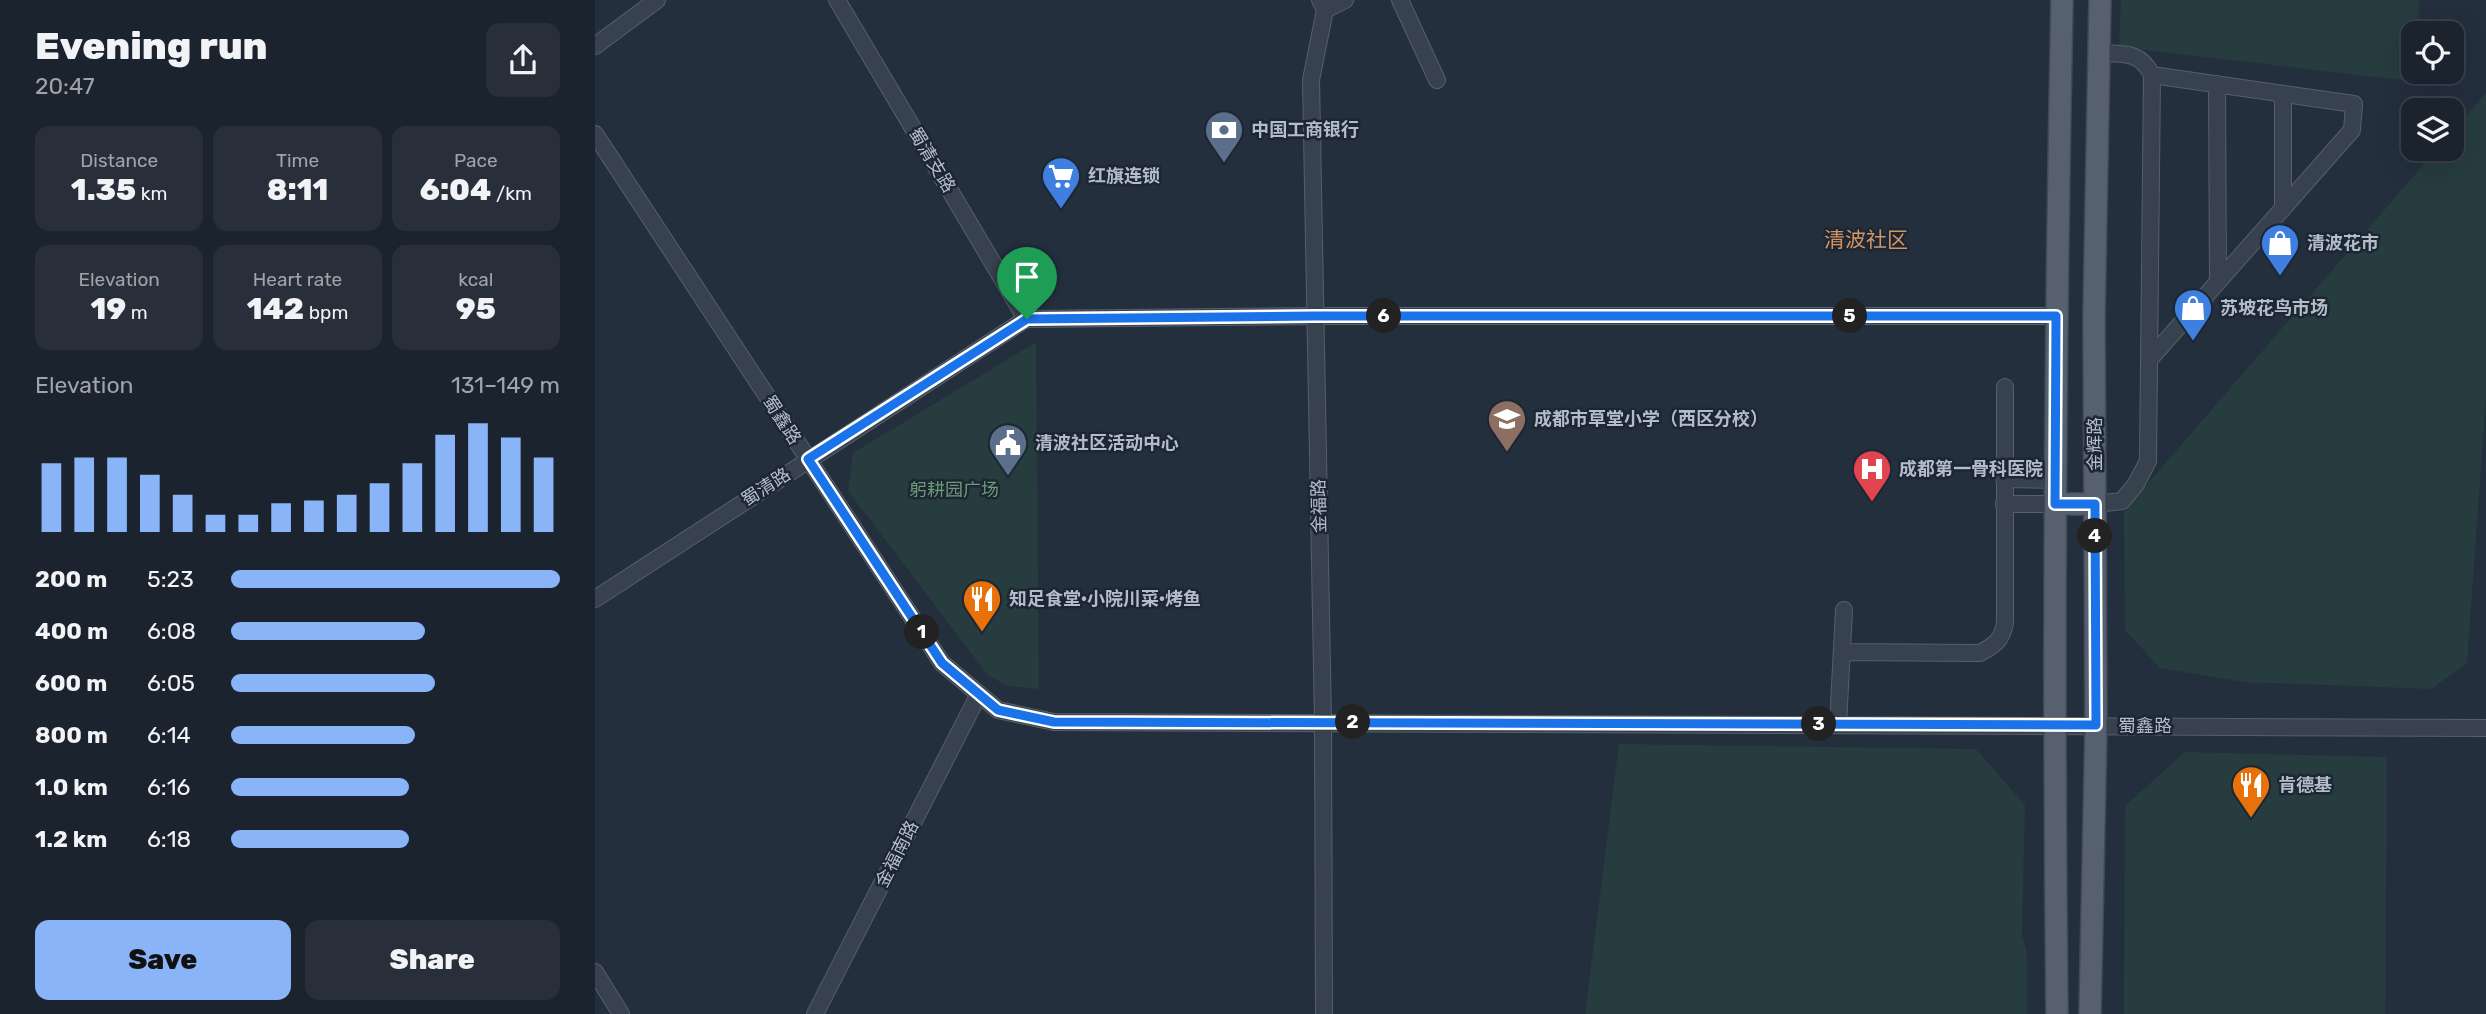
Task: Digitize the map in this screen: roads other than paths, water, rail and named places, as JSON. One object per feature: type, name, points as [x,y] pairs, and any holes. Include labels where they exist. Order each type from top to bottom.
[{"type":"main road","points":[[2057,1014],[2055,480],[2062,0]]},
{"type":"main road","name":"金辉路","points":[[2091,1014],[2096,725],[2094,316],[2101,0]]},
{"type":"main road","points":[[2055,504],[2095,504]]},
{"type":"street","points":[[595,46],[657,0]]},
{"type":"street","name":"蜀清支路","points":[[837,0],[1027,319]]},
{"type":"street","points":[[1323,5],[1345,0]]},
{"type":"street","points":[[1400,0],[1437,80]]},
{"type":"street","name":"金福路","points":[[1323,5],[1311,80],[1323,722],[1325,1014]]},
{"type":"street","points":[[2095,504],[2122,501],[2136,484],[2148,461],[2153,75],[2146,62],[2131,55],[2099,53]]},
{"type":"street","points":[[2149,360],[2352,130],[2354,104],[2153,75]]},
{"type":"street","points":[[2217,84],[2218,282]]},
{"type":"street","points":[[2283,94],[2283,209]]},
{"type":"street","name":"蜀鑫路","points":[[595,134],[942,663],[998,710],[1054,722],[2486,728]]},
{"type":"street","points":[[1027,319],[1315,316],[2056,316]]},
{"type":"street","name":"蜀清路","points":[[595,599],[1027,319]]},
{"type":"street","points":[[1842,652],[1971,654],[1980,653],[1996,644],[2002,637],[2005,623],[2005,387]]},
{"type":"street","points":[[2004,479],[2055,480]]},
{"type":"street","points":[[2004,504],[2055,504]]},
{"type":"street","points":[[1839,724],[1845,610]]},
{"type":"street","name":"金福南路","points":[[815,1014],[979,694]]},
{"type":"street","points":[[595,972],[621,1014]]},
{"type":"place","name":"中国工商银行","points":[[1224,164]]},
{"type":"place","name":"红旗连锁","points":[[1061,210]]},
{"type":"place","name":"清波花市","points":[[2280,277]]},
{"type":"place","name":"苏坡花鸟市场","points":[[2193,342]]},
{"type":"place","name":"成都市草堂小学（西区分校）","points":[[1507,453]]},
{"type":"place","name":"清波社区活动中心","points":[[1008,477]]},
{"type":"place","name":"成都第一骨科医院","points":[[1872,503]]},
{"type":"place","name":"知足食堂·小院川菜·烤鱼","points":[[982,633]]},
{"type":"place","name":"肯德基","points":[[2251,819]]},
{"type":"district","name":"清波社区","points":[[1866,239]]},
{"type":"park label","name":"躬耕园广场","points":[[954,490]]}]
